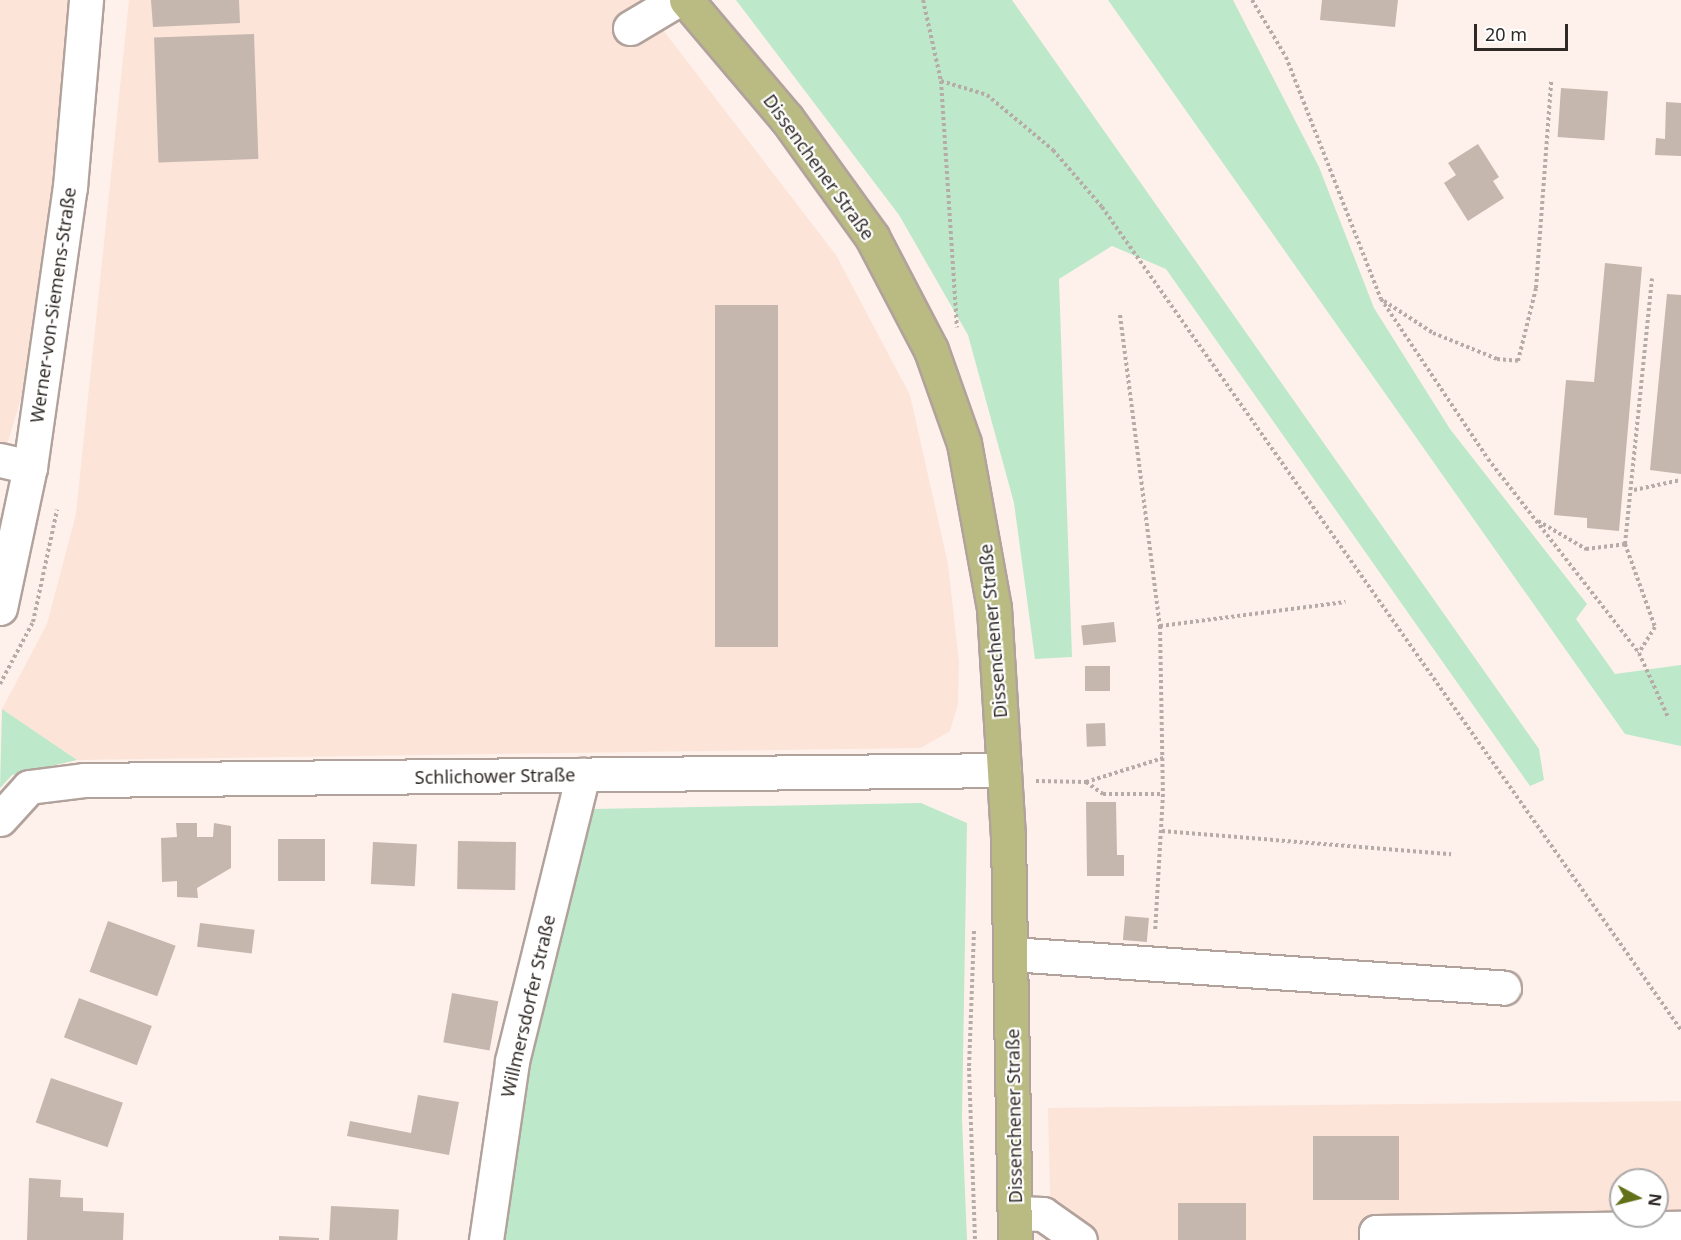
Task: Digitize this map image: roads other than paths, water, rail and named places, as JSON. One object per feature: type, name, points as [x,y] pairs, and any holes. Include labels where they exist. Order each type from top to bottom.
[{"type":"main road","name":"Dissenchener Straße","points":[[686,0],[787,119],[872,237],[931,350],[964,443],[982,523],[994,608],[1004,770],[1011,954],[1015,1227]]},
{"type":"street","name":"Werner-von-Siemens-Straße","points":[[0,608],[15,464],[70,187],[87,0]]},
{"type":"street","points":[[630,28],[677,0]]},
{"type":"street","name":"Schlichower Straße","points":[[0,819],[30,787],[84,780],[1004,770]]},
{"type":"street","name":"Willmersdorfer Straße","points":[[486,1240],[512,1061],[583,776]]},
{"type":"street","points":[[1011,954],[1504,988]]},
{"type":"street","points":[[1015,1227],[1043,1214],[1080,1240]]},
{"type":"street","points":[[1377,1240],[1376,1232],[1681,1228]]}]
